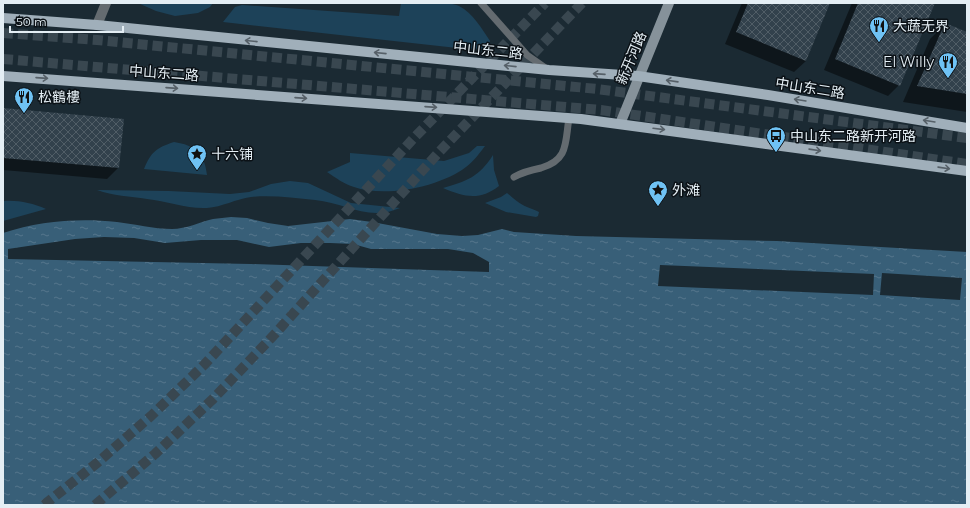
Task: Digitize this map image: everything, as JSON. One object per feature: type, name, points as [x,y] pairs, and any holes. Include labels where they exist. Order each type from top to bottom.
[{"type":"main road","name":"新开河路","points":[[620,124],[638,76],[650,51],[669,3]]},
{"type":"main road","name":"中山东二路","points":[[3,18],[97,25],[549,70],[638,76],[768,95],[967,128]]},
{"type":"main road","name":"中山东二路","points":[[3,76],[569,118],[967,171]]},
{"type":"street","points":[[97,25],[106,3]]},
{"type":"lane","points":[[481,3],[527,55],[535,62],[549,70]]},
{"type":"lane","points":[[514,177],[528,170],[547,166],[562,156],[569,118]]},
{"type":"shaded area","points":[[439,2],[459,6],[469,13],[477,22],[490,41],[489,45],[485,49],[457,48],[223,22],[235,7],[242,5],[399,16],[401,3]]},
{"type":"shaded area","points":[[138,3],[213,3],[210,7],[198,13],[175,16],[156,11]]},
{"type":"shaded area","points":[[174,142],[188,145],[198,152],[204,161],[207,175],[144,169],[149,158],[155,151]]},
{"type":"shaded area","points":[[477,146],[485,146],[474,160],[466,167],[442,180],[412,189],[396,191],[367,190],[354,187],[340,181],[327,172],[350,162],[350,153],[444,161],[469,153]]},
{"type":"shaded area","points":[[493,155],[494,170],[499,186],[492,191],[478,196],[472,196],[458,194],[443,188],[472,177],[483,168]]},
{"type":"shaded area","points":[[290,181],[308,183],[351,203],[400,208],[388,212],[378,213],[357,210],[315,200],[267,196],[251,197],[240,199],[224,205],[200,208],[115,195],[97,190],[230,194],[249,192],[271,184]]},
{"type":"shaded area","points":[[507,193],[521,204],[539,212],[538,216],[536,217],[506,212],[485,203]]},
{"type":"shaded area","points":[[3,201],[25,202],[46,209],[3,221]]},
{"type":"water","points":[[231,217],[247,218],[288,226],[350,219],[437,234],[462,236],[478,235],[502,229],[514,232],[576,236],[777,241],[967,252],[967,505],[3,505],[3,233],[45,223],[88,220],[177,229],[213,219]]},
{"type":"pier","points":[[104,237],[134,238],[165,243],[201,240],[237,240],[269,247],[301,243],[330,243],[353,244],[371,249],[448,249],[473,253],[489,262],[489,272],[251,264],[8,259],[8,249],[75,239]]},
{"type":"pier","points":[[660,265],[874,274],[873,295],[658,286]]},
{"type":"pier","points":[[882,273],[962,278],[960,300],[880,295]]},
{"type":"building","points":[[748,3],[830,3],[806,61],[736,32]]},
{"type":"building","points":[[858,3],[935,3],[900,86],[835,59]]},
{"type":"building","points":[[945,23],[967,32],[967,94],[917,86]]},
{"type":"building","points":[[3,108],[124,119],[119,168],[3,158]]},
{"type":"tunnel","points":[[44,505],[97,463],[151,416],[204,365],[413,139],[545,3]]},
{"type":"tunnel","points":[[95,505],[155,454],[213,399],[273,336],[440,151],[582,3]]},
{"type":"tunnel","points":[[3,33],[97,40],[597,89],[967,138]]},
{"type":"tunnel","points":[[3,59],[601,110],[967,164]]},
{"type":"place","name":"大蔬无界","points":[[879,43]]},
{"type":"place","name":"El Willy","points":[[948,79]]},
{"type":"place","name":"松鶴樓","points":[[24,114]]},
{"type":"place","name":"中山东二路新开河路","points":[[776,153]]},
{"type":"place","name":"十六铺","points":[[197,171]]},
{"type":"place","name":"外滩","points":[[658,207]]}]
